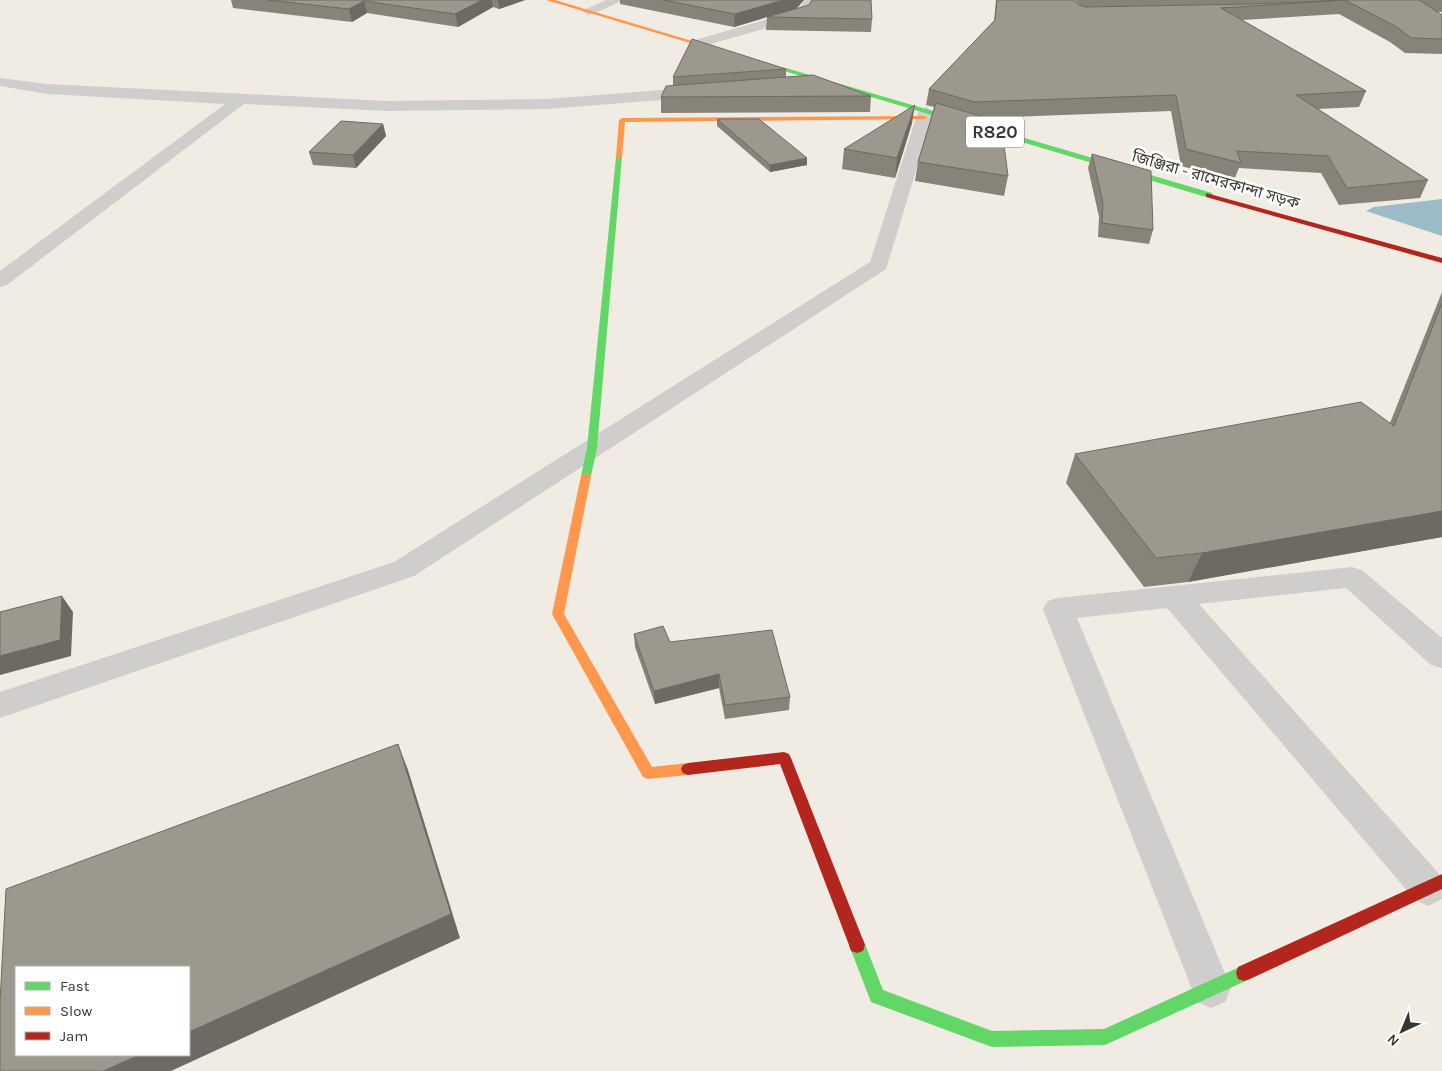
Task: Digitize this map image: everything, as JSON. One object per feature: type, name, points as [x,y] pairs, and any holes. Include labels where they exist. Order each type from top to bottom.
[{"type":"street","name":"জিঞ্জিরা - রামেরকান্দা সড়ক","points":[[549,0],[829,83],[925,115],[1442,261]]},
{"type":"street","points":[[588,11],[618,0]]},
{"type":"street","points":[[697,44],[803,13],[811,0]]},
{"type":"street","points":[[0,82],[47,88],[240,100],[387,106],[547,104],[712,92]]},
{"type":"street","points":[[790,86],[829,83]]},
{"type":"street","points":[[0,281],[240,100]]},
{"type":"street","points":[[0,705],[404,569],[592,448],[879,265],[925,115],[622,120],[592,448],[558,614],[648,773],[784,758],[877,996],[992,1039],[1105,1037],[1435,885],[1174,596]]},
{"type":"street","points":[[1211,988],[1058,609],[1352,577],[1442,656]]},
{"type":"water","points":[[1442,199],[1442,236],[1366,211],[1374,207]]},
{"type":"building","points":[[268,0],[482,0],[455,14],[364,1],[349,9]]},
{"type":"building","points":[[663,0],[783,0],[735,14]]},
{"type":"building","points":[[812,0],[871,0],[872,19],[767,17],[809,5]]},
{"type":"building","points":[[997,0],[1073,0],[1085,7],[1252,4],[1340,0],[1221,8],[1366,91],[1296,95],[1428,180],[1347,188],[1328,156],[1237,151],[1241,163],[1186,149],[1176,95],[974,102],[929,89],[995,20]]},
{"type":"building","points":[[1345,0],[1419,0],[1442,15],[1442,39],[1411,38],[1397,27]]},
{"type":"building","points":[[692,39],[786,69],[673,77]]},
{"type":"building","points":[[813,75],[871,96],[661,97],[666,86]]},
{"type":"building","points":[[936,103],[1001,122],[1008,176],[918,162]]},
{"type":"building","points":[[915,105],[897,158],[844,149]]},
{"type":"building","points":[[717,119],[759,119],[807,158],[770,165]]},
{"type":"building","points":[[341,121],[383,124],[353,155],[309,152]]},
{"type":"building","points":[[1092,154],[1151,171],[1153,230],[1102,223],[1103,203]]},
{"type":"building","points":[[1442,303],[1442,511],[1202,553],[1156,558],[1075,454],[1361,402],[1394,426]]},
{"type":"building","points":[[62,596],[60,640],[0,656],[0,612]]},
{"type":"building","points":[[663,626],[670,642],[772,630],[790,697],[725,705],[719,674],[654,691],[634,634]]},
{"type":"building","points":[[398,744],[451,914],[190,1032],[190,966],[15,966],[15,1056],[137,1056],[103,1071],[0,1071],[0,1002],[6,889]]},
{"type":"traffic: fast","points":[[786,70],[1209,195]]},
{"type":"traffic: fast","points":[[586,476],[592,448],[619,157]]},
{"type":"traffic: fast","points":[[857,945],[877,996],[992,1039],[1105,1037],[1244,973]]},
{"type":"traffic: slow","points":[[549,0],[786,70]]},
{"type":"traffic: slow","points":[[619,157],[622,120],[924,118]]},
{"type":"traffic: slow","points":[[586,476],[558,614],[648,773],[688,769]]},
{"type":"traffic: jam","points":[[1209,195],[1442,261]]},
{"type":"traffic: jam","points":[[688,769],[784,758],[857,945]]},
{"type":"traffic: jam","points":[[1244,973],[1442,881]]}]
